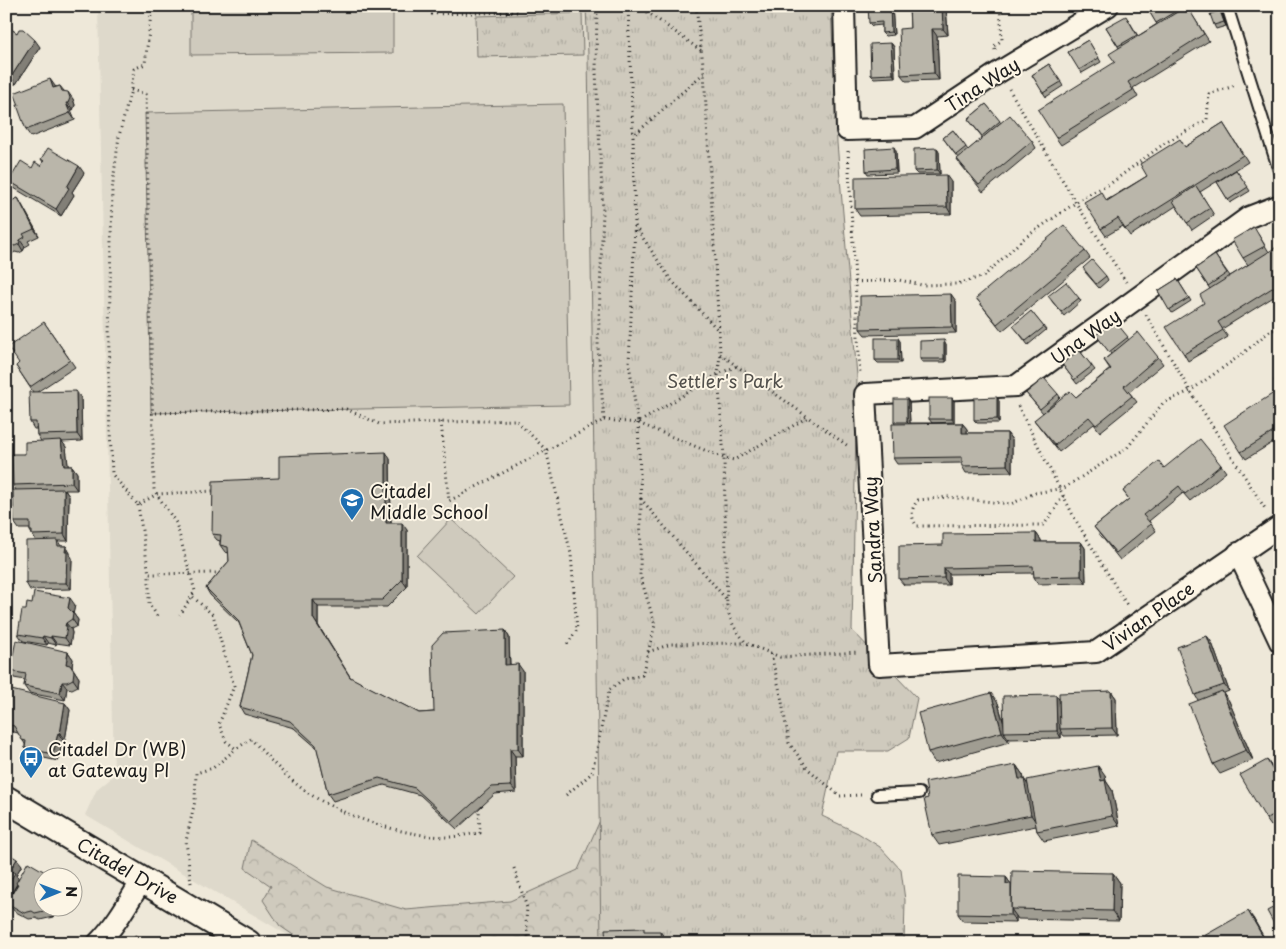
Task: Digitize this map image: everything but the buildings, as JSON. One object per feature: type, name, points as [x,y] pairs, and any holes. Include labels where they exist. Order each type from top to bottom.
[{"type":"street","points":[[844,6],[847,130]]},
{"type":"street","name":"Tina Way","points":[[847,130],[916,128],[999,72],[1108,6]]},
{"type":"street","name":"Una Way","points":[[1016,386],[1249,217],[1280,205]]},
{"type":"street","points":[[865,394],[1016,386]]},
{"type":"street","name":"Sandra Way","points":[[865,394],[879,658]]},
{"type":"street","name":"Vivian Place","points":[[879,658],[1096,652],[1280,526]]},
{"type":"street","points":[[1238,553],[1280,642]]},
{"type":"street","name":"Citadel Drive","points":[[6,799],[248,943]]},
{"type":"street","points":[[98,943],[106,936],[142,880]]},
{"type":"lane","points":[[1226,6],[1280,174]]},
{"type":"lane","points":[[877,795],[919,793]]},
{"type":"path","points":[[152,6],[145,64],[134,69],[131,90],[119,136],[112,190],[108,387],[112,474],[138,505],[149,574],[149,603],[157,616]]},
{"type":"path","points":[[428,6],[429,14],[519,12]]},
{"type":"path","points":[[598,6],[596,72],[603,211],[598,346],[604,420]]},
{"type":"path","points":[[566,795],[592,773],[609,690],[624,679],[642,675],[655,625],[640,576],[641,499],[638,423],[629,363],[635,226],[628,6]]},
{"type":"path","points":[[639,6],[703,52]]},
{"type":"path","points":[[696,6],[703,52],[719,331],[720,354],[718,374],[724,458],[726,610],[734,627],[746,643]]},
{"type":"path","points":[[999,72],[994,46],[1002,40],[1000,6]]},
{"type":"path","points":[[633,136],[704,72]]},
{"type":"path","points":[[855,282],[899,280],[922,284],[957,284],[984,276],[1023,239],[1087,195],[1110,184],[1165,143],[1207,120],[1209,94],[1231,88],[1249,76]]},
{"type":"path","points":[[131,90],[146,94],[154,490],[176,522],[195,591],[180,615]]},
{"type":"path","points":[[847,130],[860,384],[865,394]]},
{"type":"path","points":[[635,226],[671,280],[719,331]]},
{"type":"path","points":[[1063,496],[1044,525],[917,526],[913,521],[913,505],[918,500],[948,497],[1011,504],[1035,493],[1064,488],[1127,448],[1163,403],[1190,391],[1241,355],[1271,330],[1280,329]]},
{"type":"path","points":[[720,354],[869,461]]},
{"type":"path","points":[[638,423],[718,374],[737,366]]},
{"type":"path","points":[[1016,386],[1018,406],[1063,496],[1138,623]]},
{"type":"path","points":[[151,413],[346,409],[379,424],[516,420],[546,450],[571,554],[577,630],[566,646]]},
{"type":"path","points":[[441,422],[449,501],[604,420],[638,423],[724,458],[734,460],[808,417]]},
{"type":"path","points":[[138,505],[157,494],[214,490]]},
{"type":"path","points":[[641,499],[726,599]]},
{"type":"path","points":[[149,574],[217,573]]},
{"type":"path","points":[[193,597],[213,615],[234,686],[219,724],[226,741],[236,749]]},
{"type":"path","points":[[648,652],[671,644],[746,643],[780,657],[879,658]]},
{"type":"path","points":[[770,653],[781,696],[789,744],[803,763],[840,796],[877,795]]},
{"type":"path","points":[[192,883],[186,841],[196,801],[196,773],[213,768],[251,739],[300,787],[333,808],[392,828],[426,835],[450,837],[480,833],[479,810]]},
{"type":"path","points":[[514,868],[528,908],[526,920],[529,943]]},
{"type":"shaded area","name":"Citadel Middle School","points":[[98,6],[586,6],[601,943],[301,943],[85,815],[97,789],[114,775]]},
{"type":"green space","points":[[191,6],[393,6],[393,53],[191,55]]},
{"type":"green space","name":"Settler's Park","points":[[586,6],[831,6],[837,143],[857,376],[852,630],[917,698],[909,738],[888,751],[836,751],[822,816],[858,833],[880,847],[901,870],[905,900],[904,943],[696,943],[687,940],[601,941]]},
{"type":"green space","points":[[582,13],[583,55],[477,57],[476,16]]},
{"type":"green space","points":[[563,104],[569,405],[151,413],[145,113]]},
{"type":"green space","points":[[451,519],[513,577],[479,614],[417,556]]},
{"type":"green space","points":[[601,818],[610,943],[305,943],[280,926],[263,900],[271,886],[245,868],[251,840],[327,887],[406,910],[510,901],[578,870]]},
{"type":"place","name":"Citadel Middle School","points":[[352,521]]},
{"type":"place","name":"Citadel Dr (WB) at Gateway Pl","points":[[31,779]]}]
